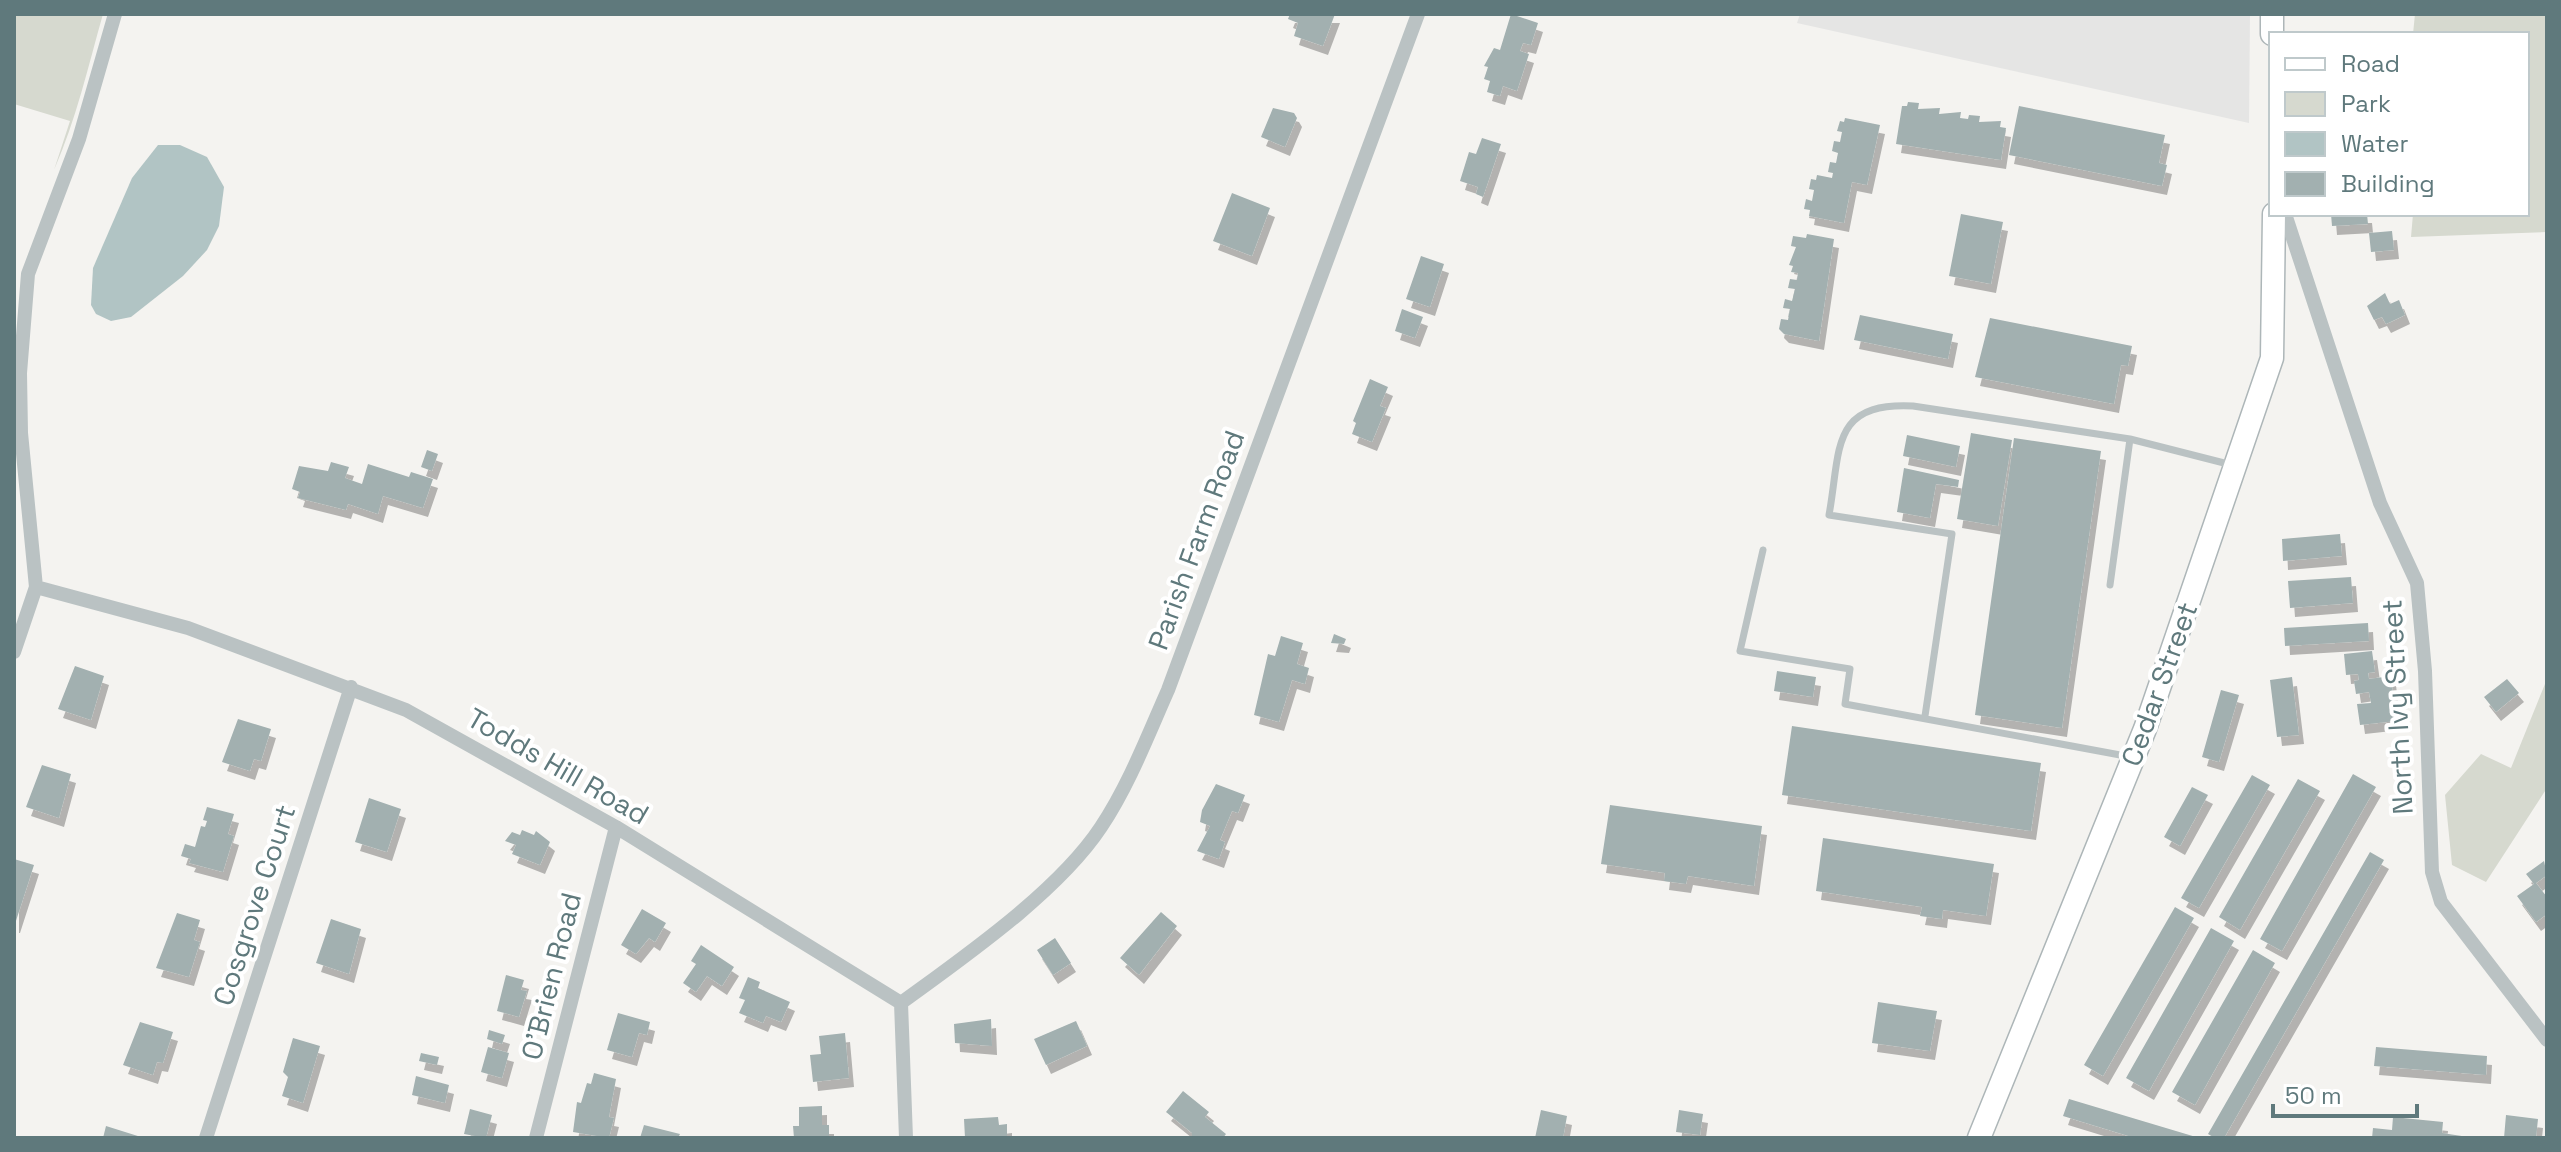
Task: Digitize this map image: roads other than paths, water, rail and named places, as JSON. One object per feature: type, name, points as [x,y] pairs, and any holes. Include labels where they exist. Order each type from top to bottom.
[{"type":"main road","name":"Cedar Street","points":[[1979,1138],[2134,757],[2272,358],[2274,216]]},
{"type":"street","points":[[14,652],[36,587],[20,388],[21,272],[79,139],[115,14]]},
{"type":"street","name":"Parish Farm Road","points":[[901,1003],[1070,866],[1101,826],[1139,756],[1174,675],[1418,14]]},
{"type":"street","name":"North Ivy Street","points":[[2286,216],[2380,503],[2417,583],[2425,671],[2432,872],[2441,902],[2547,1040]]},
{"type":"street","name":"Todds Hill Road","points":[[36,587],[188,628],[406,710],[616,827],[901,1003]]},
{"type":"street","name":"Cosgrove Court","points":[[206,1138],[351,687]]},
{"type":"street","name":"O'Brien Road","points":[[536,1138],[616,827]]},
{"type":"street","points":[[901,1003],[906,1138]]},
{"type":"lane","points":[[1925,716],[1952,534],[1829,515],[1844,431],[1860,412],[1885,405],[1913,406],[2130,439],[2235,466]]},
{"type":"lane","points":[[2110,585],[2130,439]]},
{"type":"lane","points":[[1763,550],[1740,651],[1850,669],[1845,704],[1925,716],[2134,757]]},
{"type":"water","points":[[158,145],[180,145],[207,157],[224,187],[219,226],[207,250],[183,276],[131,317],[111,321],[96,314],[91,305],[93,268],[132,178]]}]
